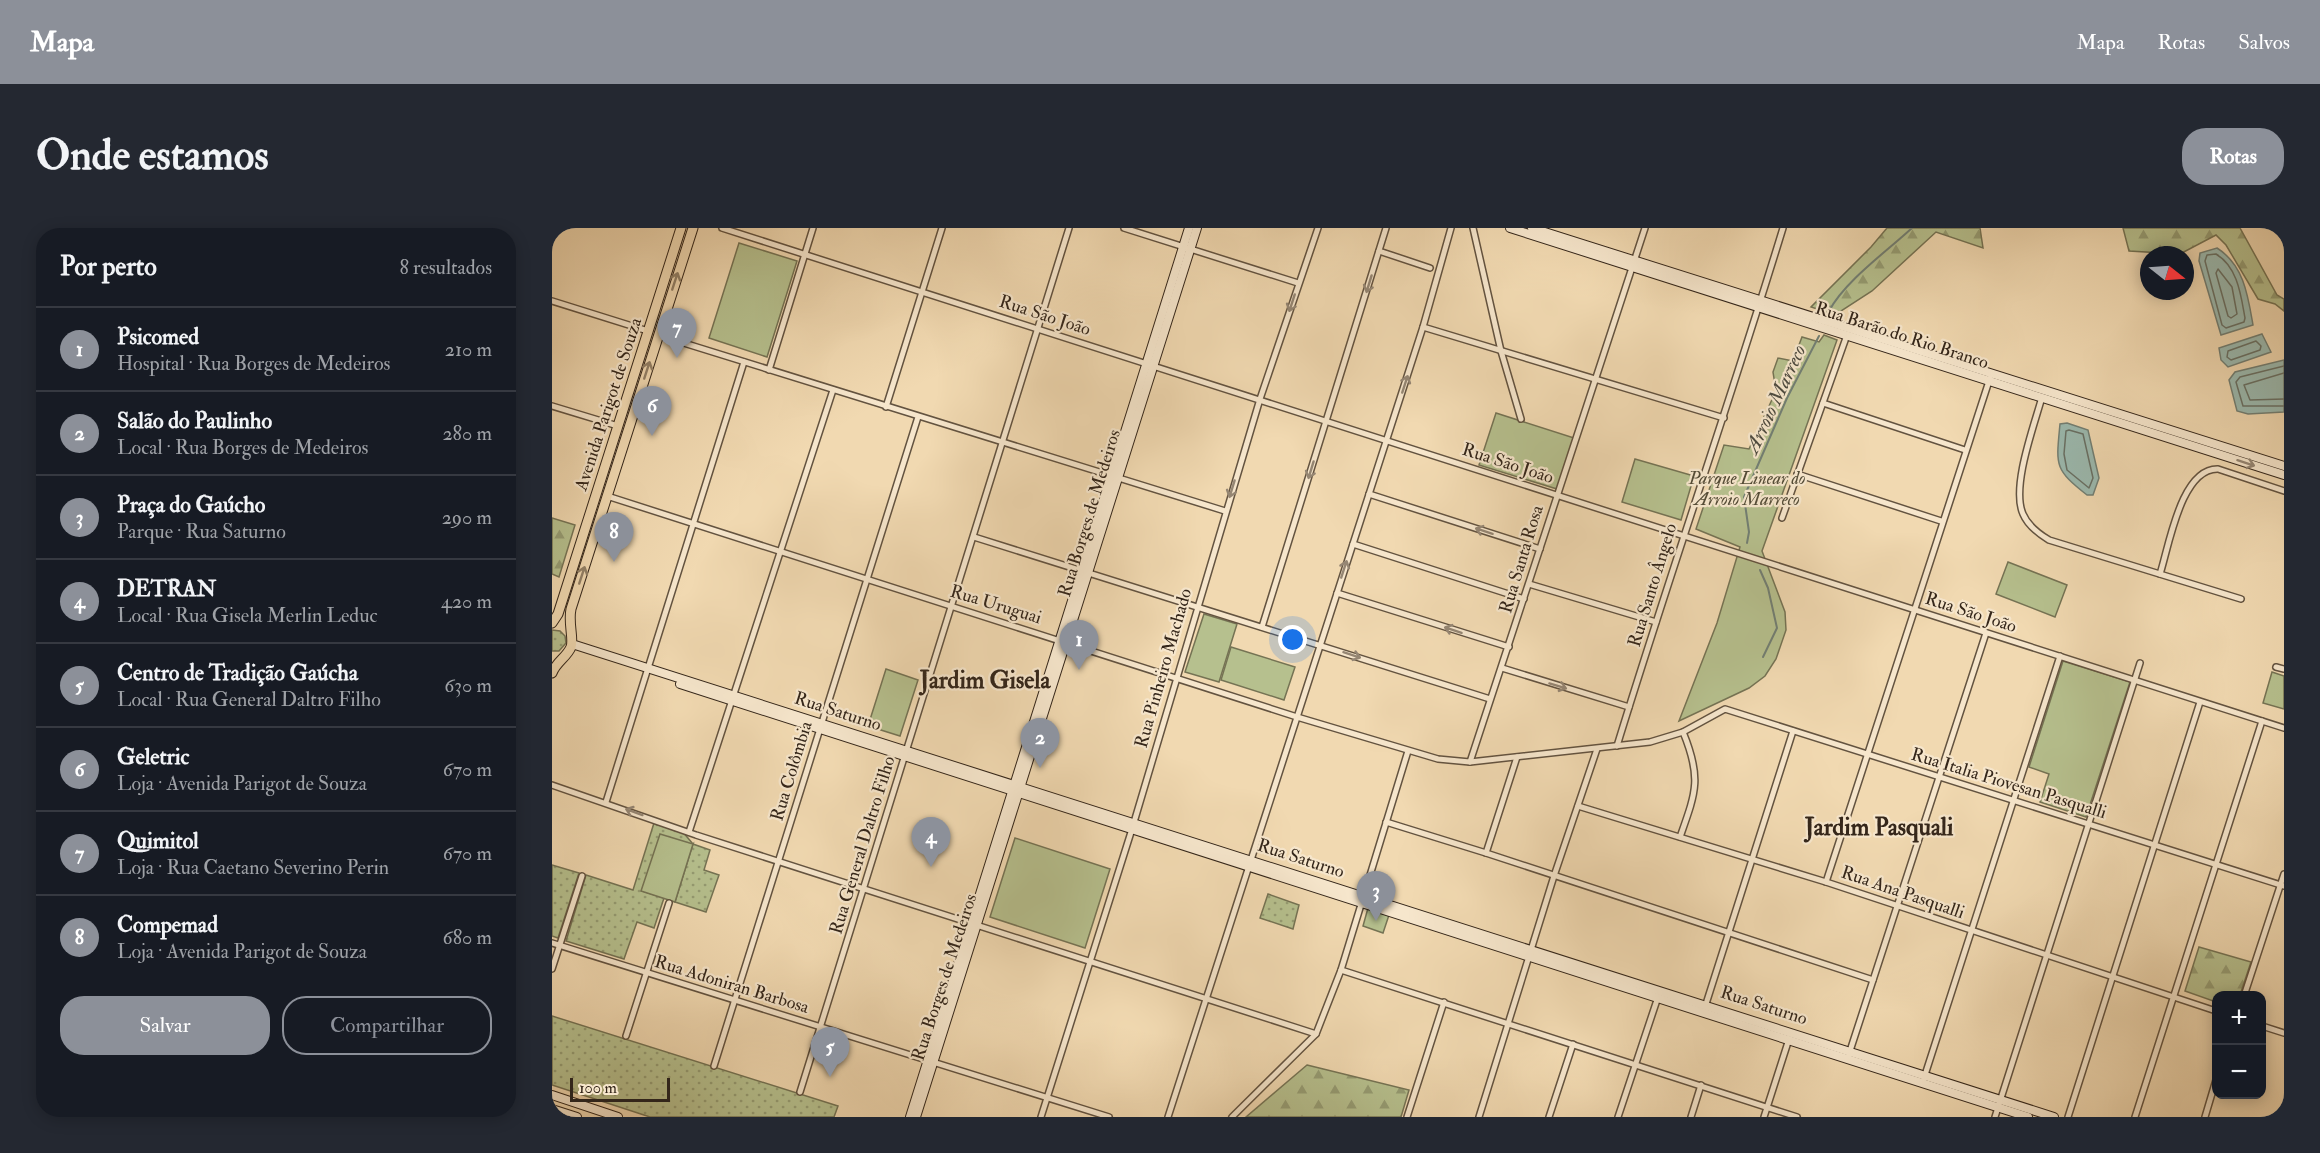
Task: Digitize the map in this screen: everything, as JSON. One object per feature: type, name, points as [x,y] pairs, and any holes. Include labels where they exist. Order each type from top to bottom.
[{"type":"main road","name":"Avenida Parigot de Souza","points":[[569,632],[562,626],[552,624],[558,614],[681,228]]},
{"type":"main road","name":"Avenida Parigot de Souza","points":[[568,650],[571,609],[693,228]]},
{"type":"main road","points":[[552,657],[568,650]]},
{"type":"main road","points":[[552,673],[557,662],[568,650]]},
{"type":"street","name":"Rua São João","points":[[722,228],[2284,728]]},
{"type":"street","points":[[769,370],[813,228]]},
{"type":"street","points":[[886,406],[942,228]]},
{"type":"street","name":"Rua General Daltro Filho","points":[[800,1092],[1069,228]]},
{"type":"street","points":[[1124,228],[1298,283]]},
{"type":"street","points":[[1187,248],[1189,228]]},
{"type":"street","name":"Rua Borges de Medeiros","points":[[910,1117],[975,923],[1187,248],[1197,228]]},
{"type":"street","name":"Rua Pinheiro Machado","points":[[1041,1117],[1132,825],[1260,399],[1318,228]]},
{"type":"street","points":[[1262,627],[1386,228]]},
{"type":"street","points":[[1168,1117],[1423,327],[1451,228]]},
{"type":"street","points":[[1473,228],[1501,351],[1521,419]]},
{"type":"street","name":"Rua Barão do Rio Branco","points":[[1510,228],[1760,303],[2211,447],[2284,466]]},
{"type":"street","name":"Rua Barão do Rio Branco","points":[[1532,228],[1634,264]]},
{"type":"street","name":"Rua Santa Rosa","points":[[1470,762],[1645,228]]},
{"type":"street","name":"Rua Santo Ângelo","points":[[1617,746],[1783,228]]},
{"type":"street","points":[[1379,251],[1430,268]]},
{"type":"street","points":[[552,301],[648,332]]},
{"type":"street","name":"Rua Barão do Rio Branco","points":[[1802,317],[1847,335],[1990,377]]},
{"type":"street","points":[[1423,327],[1724,418]]},
{"type":"street","points":[[658,335],[1225,512]]},
{"type":"street","points":[[1782,518],[1847,335]]},
{"type":"street","points":[[606,802],[744,362]]},
{"type":"street","points":[[1826,882],[1941,521],[1990,377]]},
{"type":"street","points":[[689,832],[833,390]]},
{"type":"street","points":[[2042,394],[2020,486],[2020,503],[2024,516],[2038,533],[2049,540],[2241,599]]},
{"type":"street","points":[[1823,403],[1965,450]]},
{"type":"street","points":[[552,406],[618,426]]},
{"type":"street","name":"Rua Colômbia","points":[[714,1066],[918,417]]},
{"type":"street","name":"Rua Barão do Rio Branco","points":[[2211,447],[2284,476]]},
{"type":"street","points":[[2160,574],[2186,492],[2203,473],[2218,469],[2284,491]]},
{"type":"street","points":[[1797,474],[1941,521]]},
{"type":"street","points":[[1369,494],[1540,549]]},
{"type":"street","name":"Rua Uruguai","points":[[607,496],[1063,640],[1297,717],[1438,759],[1470,762],[1650,742],[1683,732],[1725,709]]},
{"type":"street","points":[[974,537],[1490,699]]},
{"type":"street","points":[[1353,544],[1524,599]]},
{"type":"street","points":[[1530,584],[1656,622]]},
{"type":"street","points":[[1337,593],[1509,647]]},
{"type":"street","points":[[1849,1055],[1986,633]]},
{"type":"street","name":"Rua Saturno","points":[[568,650],[647,670],[1790,1035],[1999,1104],[2054,1117]]},
{"type":"street","points":[[1924,1079],[1970,930],[2060,656]]},
{"type":"street","points":[[1995,1117],[2140,663]]},
{"type":"street","points":[[2276,667],[2284,669]]},
{"type":"street","points":[[1502,668],[1629,708]]},
{"type":"street","points":[[2067,1117],[2200,702]]},
{"type":"street","name":"Rua Italia Piovesan Pasqualli","points":[[1725,709],[2282,886]]},
{"type":"street","points":[[2135,1117],[2262,721]]},
{"type":"street","points":[[1705,1008],[1793,730]]},
{"type":"street","points":[[1680,837],[1693,802],[1696,781],[1696,767],[1683,732]]},
{"type":"street","points":[[1479,1117],[1529,952],[1596,749]]},
{"type":"street","points":[[1232,1117],[1316,1034],[1341,970],[1408,751]]},
{"type":"street","points":[[1486,853],[1517,757]]},
{"type":"street","points":[[552,785],[689,832],[1090,959],[1316,1034]]},
{"type":"street","name":"Rua Ana Pasqualli","points":[[1578,806],[1826,882],[2212,1009]]},
{"type":"street","points":[[1386,822],[1873,980]]},
{"type":"street","points":[[2246,991],[2282,886],[2284,874]]},
{"type":"street","points":[[552,969],[582,876]]},
{"type":"street","points":[[626,1036],[669,903]]},
{"type":"street","name":"Rua Adoniran Barbosa","points":[[552,943],[1109,1117]]},
{"type":"street","points":[[1341,970],[1797,1117]]},
{"type":"street","points":[[1618,1117],[1659,994]]},
{"type":"street","points":[[1407,1117],[1444,1002]]},
{"type":"street","points":[[2266,1027],[2284,1033]]},
{"type":"street","points":[[1764,1117],[1790,1035]]},
{"type":"street","points":[[1549,1117],[1573,1044]]},
{"type":"street","name":"Rua Borges de Medeiros","points":[[916,1117],[930,1061]]},
{"type":"street","points":[[1691,1117],[1701,1085]]},
{"type":"street","points":[[552,1095],[618,1117]]},
{"type":"street","points":[[2205,1117],[2212,1095]]},
{"type":"street","name":"Rua Saturno","points":[[1999,1104],[2028,1117]]},
{"type":"street","points":[[552,1109],[577,1117]]},
{"type":"green space","points":[[1887,228],[1980,228],[1983,248],[1936,232],[1872,291],[1835,315],[1811,307],[1871,247]]},
{"type":"green space","points":[[2123,228],[2240,228],[2277,295],[2284,299],[2284,311],[2275,304],[2258,299],[2226,245],[2216,235],[2194,247],[2140,246],[2140,252],[2129,251]]},
{"type":"green space","points":[[739,243],[797,261],[767,357],[709,338]]},
{"type":"green space","name":"Parque Linear do Arroio Marreco","points":[[1824,335],[1837,340],[1762,551],[1785,612],[1786,630],[1776,659],[1765,676],[1749,688],[1679,721],[1717,623],[1740,547],[1696,529],[1724,445],[1749,449],[1776,391],[1773,372],[1778,358],[1793,361],[1802,337],[1819,342]]},
{"type":"green space","points":[[1496,413],[1574,438],[1557,489],[1479,465]]},
{"type":"green space","points":[[1635,459],[1694,476],[1681,520],[1622,502]]},
{"type":"green space","points":[[552,518],[575,525],[559,577],[552,574]]},
{"type":"green space","points":[[2008,562],[2067,585],[2055,617],[1996,594]]},
{"type":"green space","points":[[1204,614],[1237,624],[1219,682],[1185,672]]},
{"type":"green space","points":[[552,630],[560,631],[565,636],[566,643],[559,651],[552,651]]},
{"type":"green space","points":[[1231,647],[1295,667],[1284,700],[1221,680]]},
{"type":"green space","points":[[2063,661],[2130,682],[2086,817],[2040,802],[2049,774],[2029,767]]},
{"type":"green space","points":[[886,669],[918,680],[900,736],[868,726]]},
{"type":"green space","points":[[2272,672],[2284,676],[2284,709],[2263,703]]},
{"type":"green space","points":[[654,823],[682,831],[693,844],[642,891],[664,898],[654,928],[637,922],[624,959],[566,941],[586,875],[633,890]]},
{"type":"green space","points":[[660,834],[693,844],[675,902],[641,891]]},
{"type":"green space","points":[[1015,838],[1110,869],[1085,948],[990,917]]},
{"type":"green space","points":[[693,844],[710,850],[704,870],[719,875],[706,912],[675,902]]},
{"type":"green space","points":[[552,865],[579,873],[558,938],[552,936]]},
{"type":"green space","points":[[1268,894],[1299,905],[1293,929],[1260,918]]},
{"type":"green space","points":[[1368,908],[1389,915],[1383,933],[1363,926]]},
{"type":"green space","points":[[2199,947],[2251,962],[2241,991],[2212,991],[2212,1001],[2185,991]]},
{"type":"green space","points":[[552,1016],[838,1106],[834,1117],[650,1117],[552,1085]]},
{"type":"green space","points":[[1307,1065],[1409,1090],[1401,1117],[1246,1117]]},
{"type":"water","points":[[2217,248],[2226,255],[2239,272],[2247,292],[2253,325],[2221,335],[2199,261],[2200,253]]},
{"type":"water","points":[[2262,334],[2271,352],[2228,367],[2221,360],[2219,348]]},
{"type":"water","points":[[2284,360],[2284,412],[2248,414],[2237,411],[2229,380],[2235,372]]},
{"type":"water","points":[[2067,423],[2088,430],[2099,478],[2093,495],[2087,495],[2068,479],[2060,466],[2058,449],[2060,424]]},
{"type":"waterway","name":"Arroio Marreco","points":[[1829,311],[1855,278],[1912,228]]},
{"type":"waterway","name":"Arroio Marreco","points":[[1747,543],[1749,532],[1744,497],[1787,398],[1819,336]]},
{"type":"waterway","name":"Arroio Marreco","points":[[1760,570],[1768,588],[1777,628],[1763,657]]},
{"type":"place","name":"Quimitol","points":[[677,358]]},
{"type":"place","name":"Geletric","points":[[652,436]]},
{"type":"place","name":"Compemad","points":[[614,562]]},
{"type":"place","name":"Psicomed","points":[[1079,670]]},
{"type":"place","name":"Salão do Paulinho","points":[[1040,768]]},
{"type":"place","name":"DETRAN","points":[[931,867]]},
{"type":"place","name":"Praça do Gaúcho","points":[[1376,921]]},
{"type":"place","name":"Centro de Tradição Gaúcha","points":[[830,1077]]},
{"type":"district","name":"Jardim Gisela","points":[[985,680]]},
{"type":"district","name":"Jardim Pasquali","points":[[1879,827]]}]
